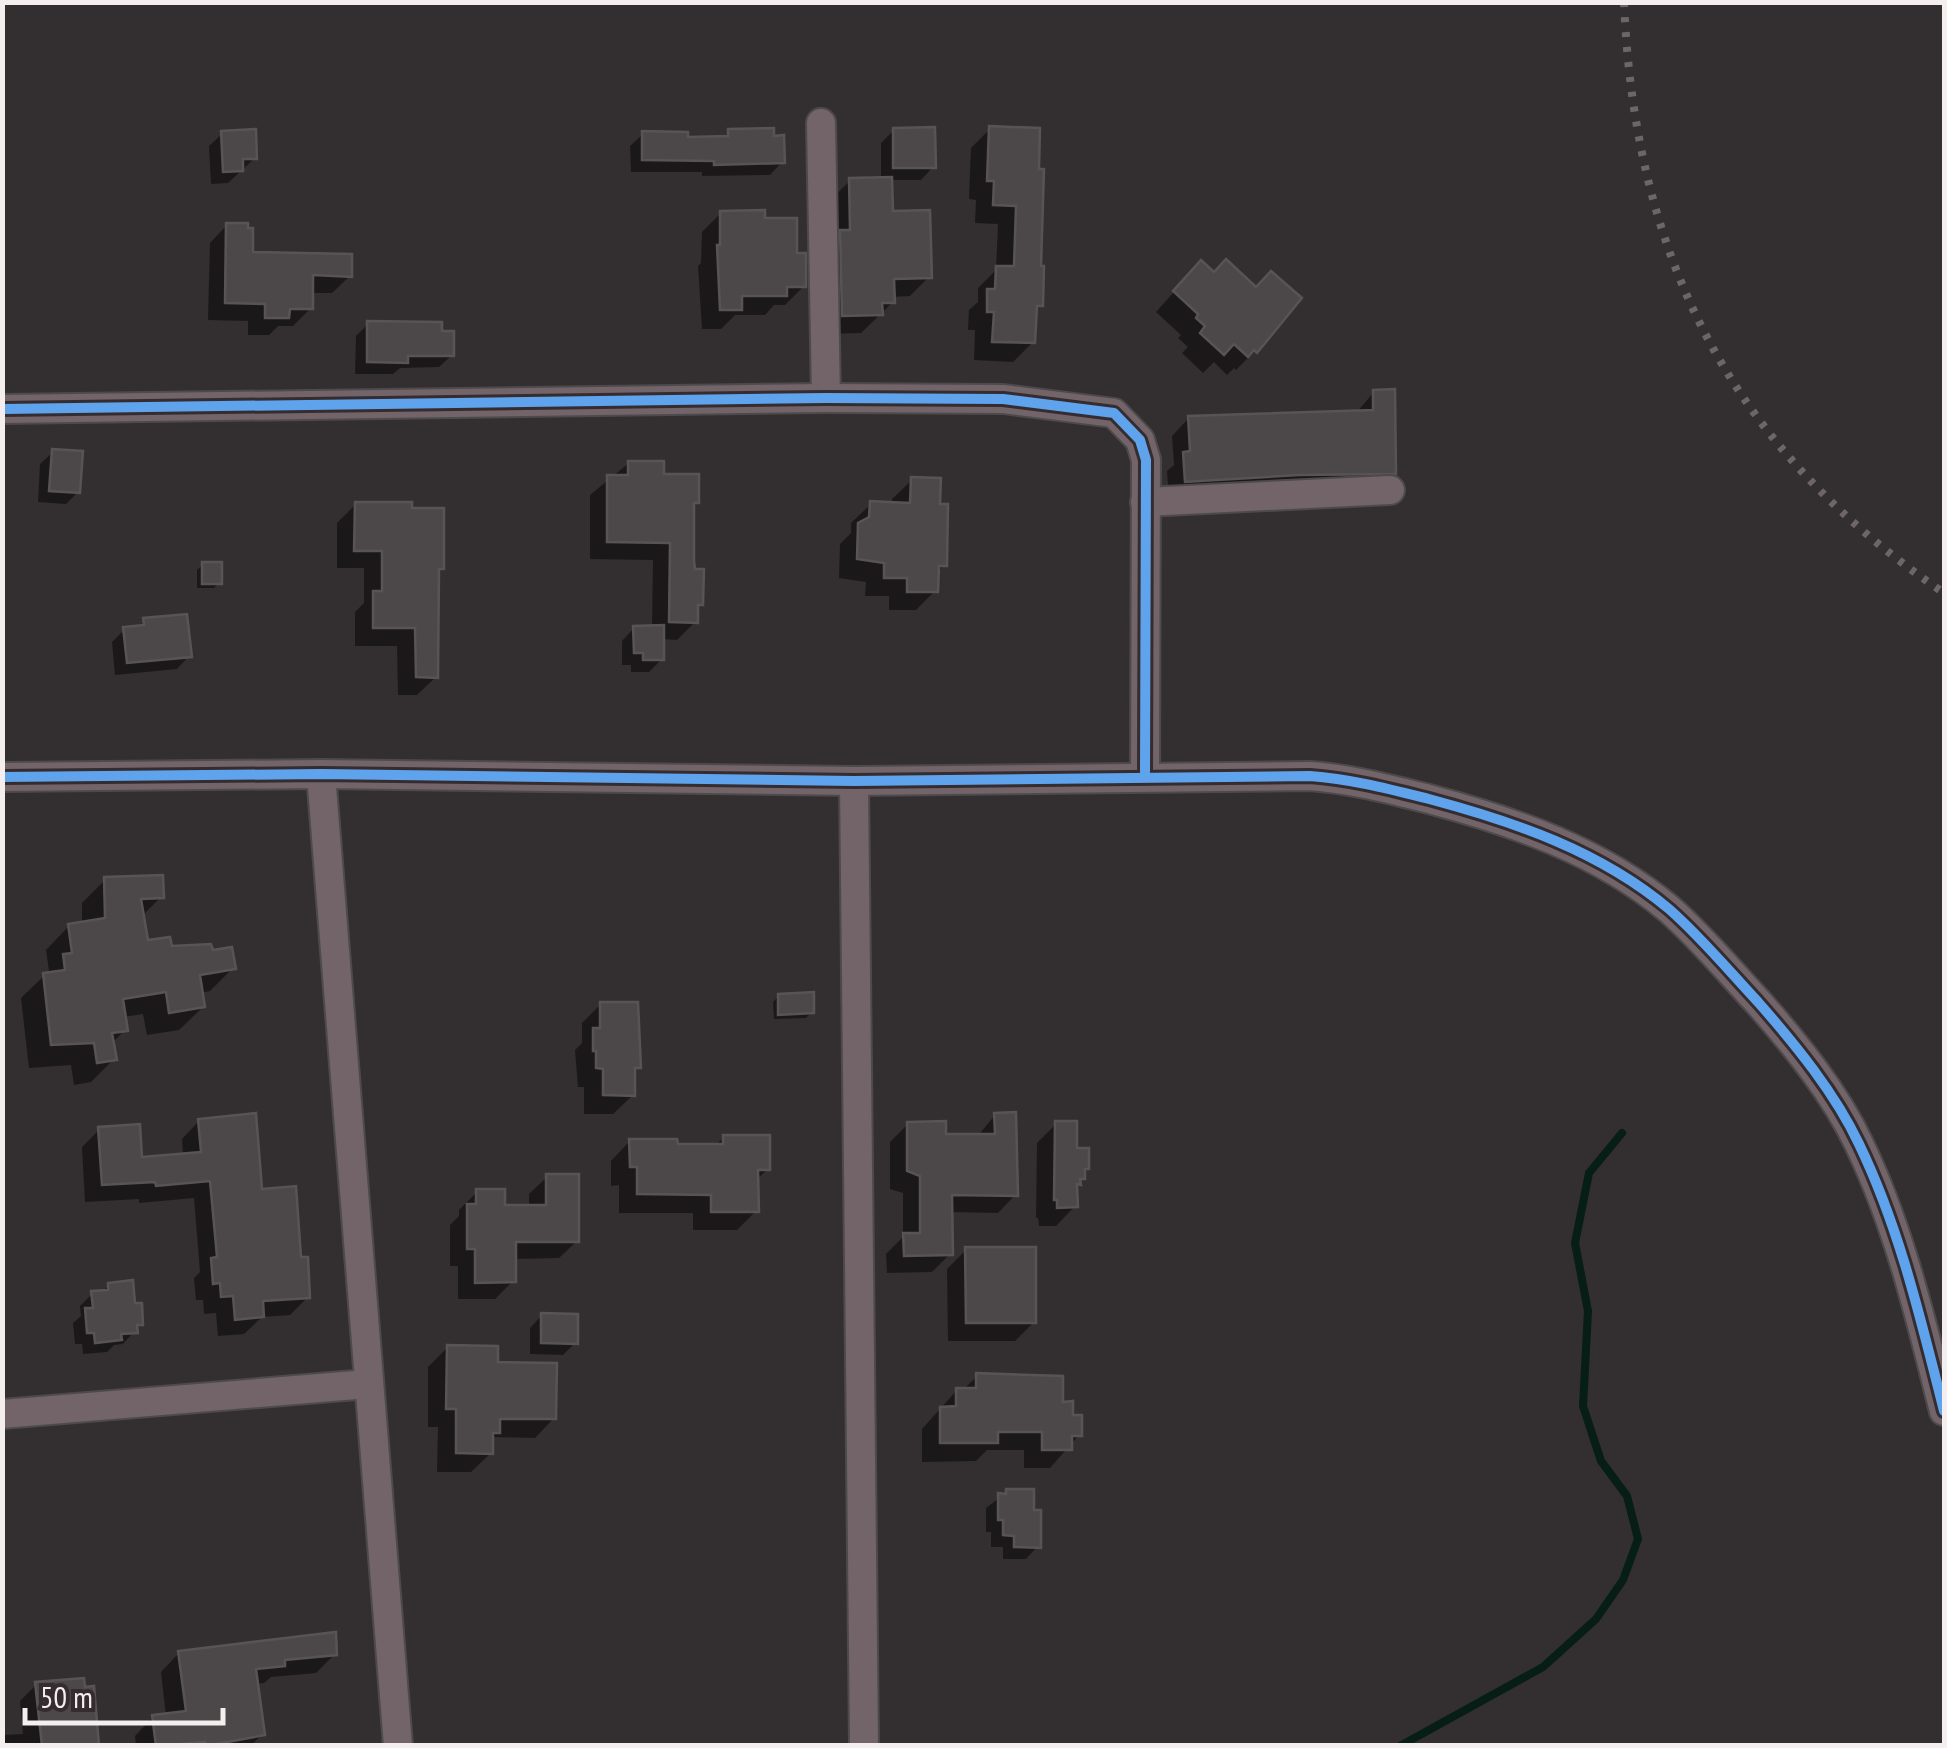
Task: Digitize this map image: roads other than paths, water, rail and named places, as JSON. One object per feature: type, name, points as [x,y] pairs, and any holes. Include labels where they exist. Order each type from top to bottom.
[{"type":"street","points":[[821,123],[826,398]]},
{"type":"street","points":[[2,409],[826,398],[1003,400],[1114,413],[1140,440],[1146,460],[1145,776]]},
{"type":"street","points":[[1145,502],[1390,490]]},
{"type":"street","points":[[2,777],[321,774],[854,781],[1310,776],[1390,789],[1530,830],[1623,875],[1668,909],[1770,1016],[1806,1062],[1859,1142],[1903,1253],[1944,1412]]},
{"type":"street","points":[[321,774],[398,1746]]},
{"type":"street","points":[[854,781],[864,1746]]},
{"type":"street","points":[[2,1414],[368,1384]]},
{"type":"waterway","points":[[1400,1746],[1543,1667],[1596,1619],[1623,1580],[1638,1539],[1627,1496],[1601,1461],[1583,1406],[1588,1311],[1575,1243],[1589,1173],[1622,1133]]},
{"type":"railway","points":[[1624,2],[1632,95],[1649,182],[1674,264],[1708,339],[1752,410],[1806,476],[1870,537],[1944,593]]}]
